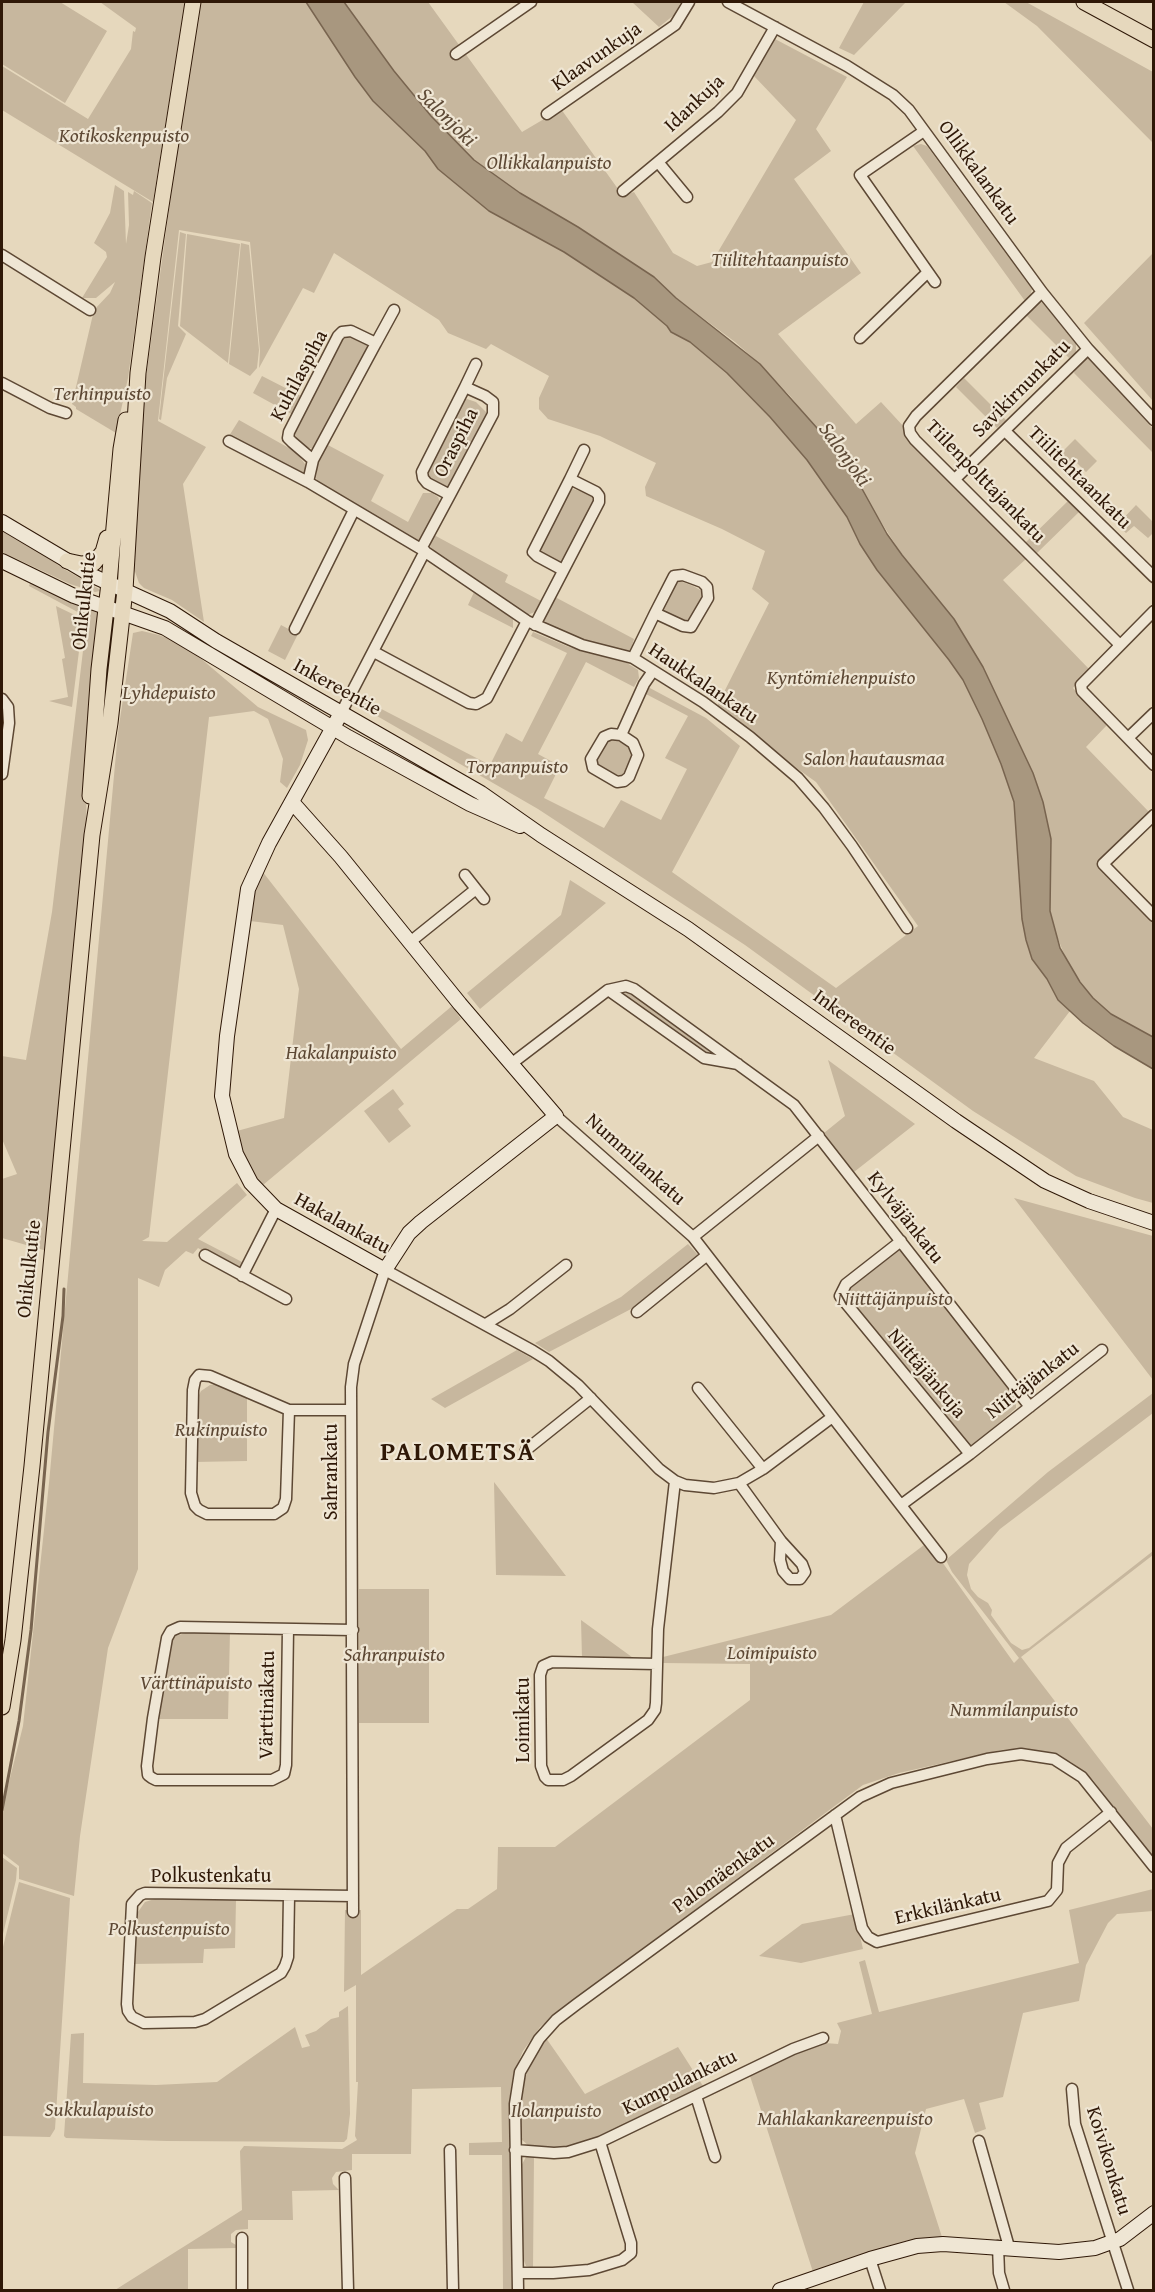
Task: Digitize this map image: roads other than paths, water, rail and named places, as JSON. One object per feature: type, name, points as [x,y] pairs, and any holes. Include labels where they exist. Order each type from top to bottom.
[{"type":"main road","name":"Ohikulkutie","points":[[2,1707],[13,1640],[31,1477],[92,835],[110,723],[123,613],[138,373],[155,245],[193,2]]},
{"type":"main road","points":[[1084,2],[1154,40]]},
{"type":"main road","name":"Ohikulkutie","points":[[92,835],[90,804],[94,721],[114,518],[121,449],[138,373]]},
{"type":"main road","points":[[67,561],[88,564],[98,559],[114,518]]},
{"type":"street","points":[[456,54],[531,2]]},
{"type":"street","name":"Klaavunkuja","points":[[547,114],[675,25],[689,2]]},
{"type":"street","name":"Ollikkalankatu","points":[[728,2],[747,6],[775,27],[893,94],[909,110],[1042,292],[1088,348],[1154,420]]},
{"type":"street","name":"Idankuja","points":[[623,191],[718,112],[737,93],[775,27]]},
{"type":"street","points":[[924,131],[860,176],[935,282]]},
{"type":"street","points":[[658,162],[687,197]]},
{"type":"street","points":[[2,255],[90,310]]},
{"type":"street","points":[[860,338],[928,272]]},
{"type":"street","name":"Tiilenpolttajankatu","points":[[1042,292],[912,420],[909,426],[915,440],[1120,645]]},
{"type":"street","points":[[308,482],[314,460],[394,310]]},
{"type":"street","name":"Kuhilaspiha","points":[[314,460],[288,438],[289,432],[338,336],[342,332],[351,332],[376,343]]},
{"type":"street","name":"Savikirnunkatu","points":[[955,479],[1088,348]]},
{"type":"street","name":"Oraspiha","points":[[450,495],[427,483],[422,472],[476,364]]},
{"type":"street","points":[[2,382],[50,408],[66,413]]},
{"type":"street","name":"Oraspiha","points":[[341,713],[493,414],[493,402],[486,396],[465,387]]},
{"type":"street","name":"Tiilitehtaankatu","points":[[1005,431],[1154,577]]},
{"type":"street","name":"Haukkalankatu","points":[[230,441],[308,482],[423,550],[531,623],[582,645],[633,658],[703,702],[750,737],[798,778],[852,846],[907,928]]},
{"type":"street","points":[[563,570],[533,552],[584,450]]},
{"type":"street","points":[[374,652],[469,703],[476,704],[487,698],[563,570],[599,502],[596,492],[570,480]]},
{"type":"street","points":[[295,629],[354,510]]},
{"type":"street","name":"Inkereentie","points":[[2,522],[67,561],[170,611],[216,641],[437,765],[688,929],[1011,1160],[1045,1181],[1089,1202],[1154,1223]]},
{"type":"street","name":"Inkereentie","points":[[2,561],[65,591],[151,622],[178,635],[332,728],[471,804],[541,835]]},
{"type":"street","points":[[633,658],[655,612],[674,576],[683,575],[707,586],[708,598],[691,627],[683,626],[655,612]]},
{"type":"street","points":[[1154,611],[1081,685],[1082,690],[1154,765]]},
{"type":"street","points":[[621,735],[644,684],[653,671]]},
{"type":"street","points":[[2,774],[9,723],[5,703]]},
{"type":"street","name":"Hakalankatu","points":[[341,713],[291,802],[248,889],[241,927],[223,1083],[224,1107],[236,1154],[251,1184],[276,1209],[549,1361],[591,1398],[659,1469],[675,1481],[704,1488],[739,1483],[763,1469],[831,1418]]},
{"type":"street","points":[[1128,738],[1154,713]]},
{"type":"street","points":[[621,735],[633,743],[638,755],[629,777],[618,782],[593,768],[591,759],[604,736],[621,735]]},
{"type":"street","name":"Nummilankatu","points":[[291,802],[341,857],[556,1116],[693,1237],[941,1557]]},
{"type":"street","points":[[1154,815],[1103,864],[1154,916]]},
{"type":"street","points":[[465,875],[484,900]]},
{"type":"street","points":[[410,942],[476,889]]},
{"type":"street","name":"Kylväjänkatu","points":[[511,1064],[608,990],[704,1058],[739,1064],[794,1105],[1029,1407]]},
{"type":"street","name":"Sahrankatu","points":[[353,1912],[351,1410],[354,1364],[385,1270],[409,1233],[556,1116]]},
{"type":"street","points":[[693,1237],[819,1136]]},
{"type":"street","points":[[242,1276],[276,1209]]},
{"type":"street","name":"Niittäjänkuja","points":[[901,1241],[846,1284],[840,1296],[970,1454]]},
{"type":"street","points":[[205,1255],[286,1299]]},
{"type":"street","points":[[637,1312],[706,1256]]},
{"type":"street","points":[[486,1324],[510,1309],[566,1265]]},
{"type":"street","name":"Niittäjänkatu","points":[[901,1505],[1102,1350]]},
{"type":"street","points":[[289,1410],[286,1499],[283,1508],[274,1514],[207,1514],[199,1510],[195,1506],[191,1493],[194,1390],[195,1380],[199,1376],[210,1376],[289,1410],[351,1410]]},
{"type":"street","points":[[698,1388],[763,1469]]},
{"type":"street","points":[[526,1450],[591,1398]]},
{"type":"street","name":"Loimikatu","points":[[657,1664],[552,1662],[543,1666],[540,1675],[541,1766],[548,1780],[563,1780],[571,1776],[648,1720],[655,1710],[656,1703],[658,1629],[675,1481]]},
{"type":"street","points":[[739,1483],[781,1541]]},
{"type":"street","name":"Värttinäkatu","points":[[288,1629],[284,1773],[272,1780],[156,1780],[148,1775],[153,1718],[167,1638],[171,1631],[180,1628],[288,1629],[352,1630]]},
{"type":"street","name":"Palomäenkatu","points":[[518,2290],[515,2150],[517,2086],[528,2056],[547,2029],[578,2004],[869,1791],[887,1784],[987,1759],[1021,1754],[1054,1759],[1071,1768],[1092,1787],[1154,1867]]},
{"type":"street","name":"Erkkilänkatu","points":[[835,1815],[864,1931],[872,1941],[881,1942],[1048,1901],[1057,1890],[1058,1863],[1066,1848],[1111,1812]]},
{"type":"street","name":"Polkustenkatu","points":[[289,1896],[288,1957],[281,1973],[215,2013],[195,2022],[144,2023],[132,2017],[128,2011],[132,1904],[140,1895],[145,1893],[353,1896]]},
{"type":"street","name":"Kumpulankatu","points":[[515,2150],[554,2153],[600,2142],[793,2049],[823,2038]]},
{"type":"street","name":"Koivikonkatu","points":[[1072,2089],[1076,2124],[1128,2290]]},
{"type":"street","points":[[696,2096],[715,2157]]},
{"type":"street","points":[[979,2140],[1004,2247],[999,2272],[1004,2290]]},
{"type":"street","points":[[518,2273],[564,2273],[589,2270],[622,2260],[631,2253],[631,2243],[600,2142]]},
{"type":"street","points":[[450,2150],[453,2290]]},
{"type":"street","points":[[345,2178],[348,2290]]},
{"type":"street","points":[[780,2290],[870,2259],[931,2244],[1070,2251],[1095,2248],[1127,2235],[1154,2213]]},
{"type":"street","points":[[242,2238],[242,2290]]},
{"type":"street","points":[[870,2259],[880,2290]]},
{"type":"waterway","points":[[2,1810],[19,1721],[31,1630],[48,1432],[63,1316],[64,1289]]},
{"type":"district","name":"PALOMETSÄ","points":[[458,1453]]},
{"type":"water label","name":"Salonjoki","points":[[446,118]]},
{"type":"water label","name":"Salonjoki","points":[[844,455]]},
{"type":"park label","name":"Kotikoskenpuisto","points":[[124,137]]},
{"type":"park label","name":"Ollikkalanpuisto","points":[[549,164]]},
{"type":"park label","name":"Tiilitehtaanpuisto","points":[[780,261]]},
{"type":"park label","name":"Terhinpuisto","points":[[102,395]]},
{"type":"park label","name":"Kyntömiehenpuisto","points":[[841,679]]},
{"type":"park label","name":"Lyhdepuisto","points":[[169,694]]},
{"type":"park label","name":"Salon hautausmaa","points":[[874,760]]},
{"type":"park label","name":"Torpanpuisto","points":[[517,768]]},
{"type":"park label","name":"Hakalanpuisto","points":[[341,1054]]},
{"type":"park label","name":"Niittäjänpuisto","points":[[895,1300]]},
{"type":"park label","name":"Rukinpuisto","points":[[221,1431]]},
{"type":"park label","name":"Loimipuisto","points":[[772,1654]]},
{"type":"park label","name":"Sahranpuisto","points":[[394,1656]]},
{"type":"park label","name":"Värttinäpuisto","points":[[196,1684]]},
{"type":"park label","name":"Nummilanpuisto","points":[[1014,1711]]},
{"type":"park label","name":"Polkustenpuisto","points":[[169,1930]]},
{"type":"park label","name":"Sukkulapuisto","points":[[99,2111]]},
{"type":"park label","name":"Ilolanpuisto","points":[[556,2112]]},
{"type":"park label","name":"Mahlakankareenpuisto","points":[[845,2120]]}]
